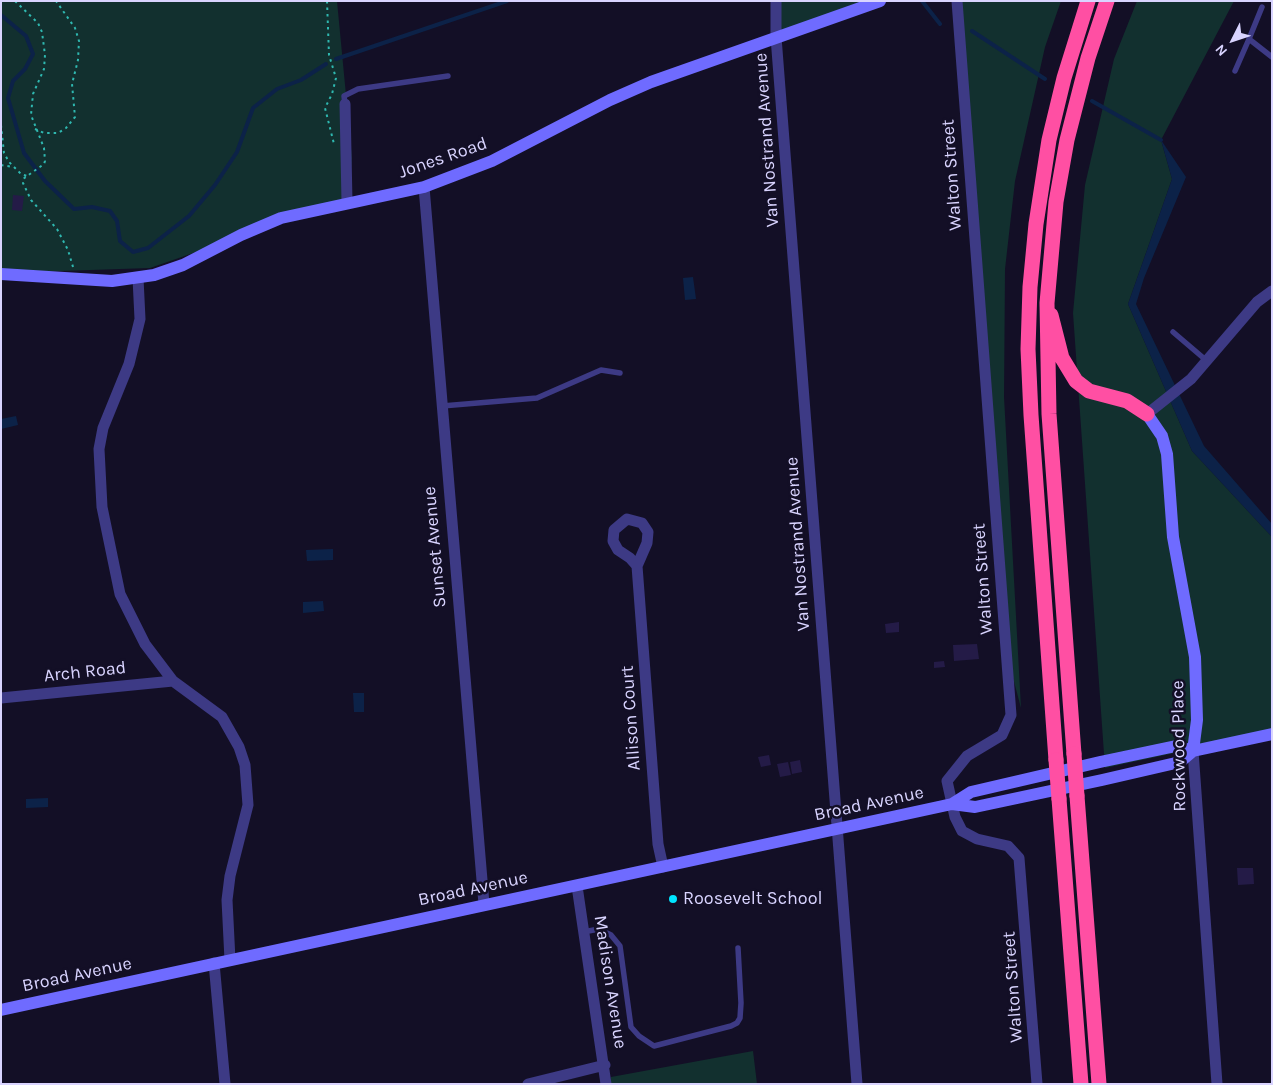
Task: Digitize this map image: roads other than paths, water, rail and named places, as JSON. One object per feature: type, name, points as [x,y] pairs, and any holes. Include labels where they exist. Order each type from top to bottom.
[{"type":"highway","points":[[1081,1084],[1031,422],[1028,349],[1030,287],[1036,224],[1049,140],[1064,78],[1088,1]]},
{"type":"highway","points":[[1099,1084],[1048,414],[1047,303],[1056,202],[1067,140],[1088,58],[1107,1]]},
{"type":"highway","points":[[1047,303],[1058,336],[1062,358],[1076,381],[1088,391],[1127,401],[1152,410]]},
{"type":"street","name":"Van Nostrand Avenue","points":[[776,1],[776,37],[857,1084]]},
{"type":"street","name":"Jones Road","points":[[1,274],[112,281],[138,278],[183,265],[260,225],[347,202],[424,187],[492,161],[610,100],[651,82],[880,1]]},
{"type":"street","name":"Walton Street","points":[[957,1],[1011,714],[1002,735],[967,756],[947,781],[956,821],[962,830],[977,839],[1008,846],[1019,858],[1037,1084]]},
{"type":"street","points":[[345,104],[347,202]]},
{"type":"street","name":"Sunset Avenue","points":[[424,187],[484,904]]},
{"type":"street","points":[[138,278],[140,319],[129,364],[103,428],[99,449],[102,507],[120,594],[145,644],[173,681],[222,717],[239,746],[246,765],[248,805],[230,876],[227,900],[230,960]]},
{"type":"street","points":[[1152,410],[1191,379],[1257,302],[1272,291]]},
{"type":"street","name":"Rockwood Place","points":[[1152,410],[1167,454],[1173,537],[1194,658],[1197,720],[1193,751],[1217,1084]]},
{"type":"street","name":"Allison Court","points":[[637,566],[658,844],[663,867]]},
{"type":"street","name":"Arch Road","points":[[1,698],[173,681]]},
{"type":"street","name":"Broad Avenue","points":[[1,1010],[952,804],[975,807],[1102,780],[1180,762],[1193,751],[1272,734]]},
{"type":"street","name":"Broad Avenue","points":[[952,804],[971,792],[1100,762],[1176,746],[1193,751]]},
{"type":"street","name":"Madison Avenue","points":[[577,886],[605,1065],[606,1084]]},
{"type":"street","points":[[214,963],[225,1084]]},
{"type":"street","points":[[528,1084],[605,1065]]},
{"type":"lane","points":[[1236,71],[1262,7]]},
{"type":"lane","points":[[1250,39],[1272,57]]},
{"type":"lane","points":[[345,104],[344,96],[358,89],[448,76]]},
{"type":"lane","points":[[1173,332],[1207,361]]},
{"type":"lane","points":[[441,406],[537,398],[601,370],[620,372]]},
{"type":"lane","points":[[583,932],[599,930],[611,935],[620,946],[631,1027],[639,1036],[654,1046],[731,1026],[737,1022],[740,1018],[741,1004],[738,948]]},
{"type":"water","points":[[1161,140],[1186,177],[1144,278],[1136,304],[1204,446],[1272,524],[1272,537],[1192,451],[1128,304],[1172,179]]},
{"type":"water","points":[[693,277],[696,299],[685,300],[683,278]]},
{"type":"water","points":[[16,416],[18,425],[1,429],[1,419]]},
{"type":"water","points":[[333,549],[333,560],[307,561],[306,550]]},
{"type":"water","points":[[323,601],[324,611],[303,613],[303,602]]},
{"type":"water","points":[[353,693],[364,693],[364,712],[354,712]]},
{"type":"water","points":[[48,798],[48,807],[26,808],[26,799]]},
{"type":"waterway","points":[[336,59],[507,1]]},
{"type":"waterway","points":[[922,1],[940,24]]},
{"type":"waterway","points":[[1,15],[26,36],[33,54],[25,69],[13,81],[8,98],[24,153],[45,181],[74,209],[92,207],[110,211],[117,221],[120,241],[133,252],[148,248],[189,216],[215,185],[237,152],[253,108],[277,89],[301,80],[326,64]]},
{"type":"waterway","points":[[972,31],[1045,79]]},
{"type":"waterway","points":[[1092,101],[1161,140]]},
{"type":"place","name":"Roosevelt School","points":[[673,899]]}]
